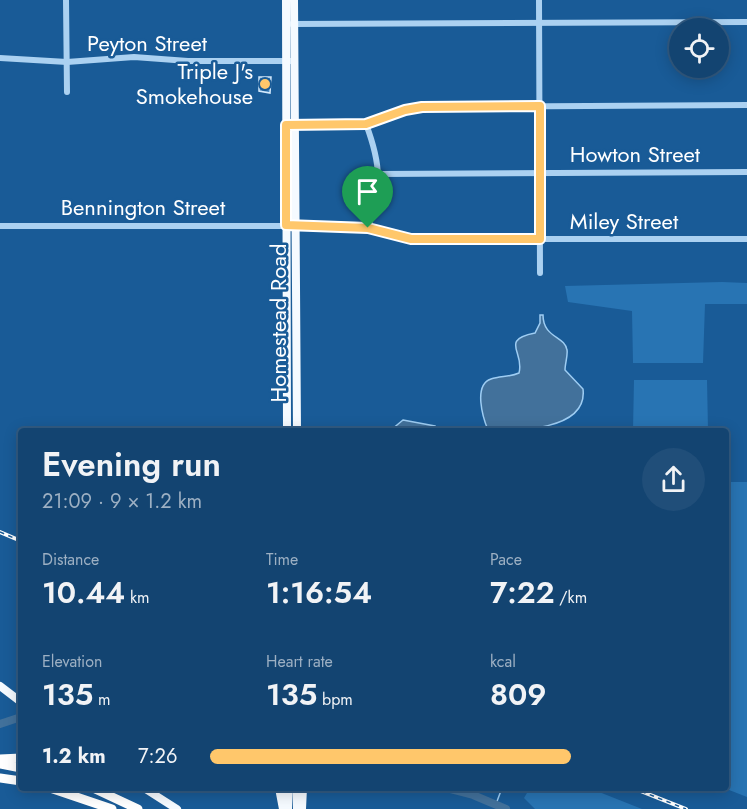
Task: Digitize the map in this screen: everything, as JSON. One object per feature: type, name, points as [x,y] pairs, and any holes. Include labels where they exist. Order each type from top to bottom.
[{"type":"highway","points":[[0,759],[18,758]]},
{"type":"highway","points":[[0,764],[18,767]]},
{"type":"highway","points":[[0,778],[18,781]]},
{"type":"highway","points":[[59,791],[112,809]]},
{"type":"highway","points":[[99,791],[138,809]]},
{"type":"main road","name":"Homestead Road","points":[[286,0],[290,24],[287,428]]},
{"type":"main road","name":"Homestead Road","points":[[290,24],[294,0]]},
{"type":"main road","name":"Homestead Road","points":[[290,225],[297,428]]},
{"type":"main road","points":[[0,686],[18,700]]},
{"type":"main road","points":[[149,791],[177,809]]},
{"type":"main road","points":[[280,791],[283,809]]},
{"type":"main road","points":[[288,791],[288,809]]},
{"type":"main road","points":[[296,791],[297,809]]},
{"type":"main road","points":[[302,809],[303,791]]},
{"type":"street","points":[[66,0],[67,92]]},
{"type":"street","points":[[539,0],[540,273]]},
{"type":"street","points":[[290,24],[747,22]]},
{"type":"street","name":"Peyton Street","points":[[0,58],[67,62],[134,57],[188,61],[290,61]]},
{"type":"street","points":[[290,125],[366,124],[405,110],[422,107],[747,105]]},
{"type":"street","points":[[366,124],[375,149],[380,174],[368,228]]},
{"type":"street","name":"Howton Street","points":[[380,174],[747,172]]},
{"type":"street","name":"Bennington Street","points":[[0,226],[290,225]]},
{"type":"street","name":"Miley Street","points":[[290,225],[368,228],[411,239],[747,239]]},
{"type":"shaded area","points":[[747,283],[747,304],[705,304],[703,363],[633,363],[632,311],[568,302],[565,286]]},
{"type":"shaded area","points":[[540,315],[543,315],[546,328],[565,345],[567,352],[565,370],[583,389],[582,403],[563,421],[548,426],[487,428],[481,402],[485,382],[519,373],[516,343],[518,339],[535,333],[540,323]]},
{"type":"shaded area","points":[[634,380],[707,380],[708,428],[633,428]]},
{"type":"shaded area","points":[[403,420],[438,428],[393,428]]},
{"type":"shaded area","points":[[729,482],[747,482],[747,797],[729,790]]},
{"type":"shaded area","points":[[528,791],[597,791],[642,809],[535,809],[524,798]]},
{"type":"building","name":"Triple J's Smokehouse","points":[[259,77],[271,77],[270,93],[259,91]]},
{"type":"waterway","points":[[0,724],[18,718]]},
{"type":"waterway","points":[[458,791],[506,809]]},
{"type":"waterway","points":[[496,804],[501,791]]},
{"type":"railway","points":[[0,532],[18,540]]},
{"type":"railway","points":[[641,791],[686,809]]},
{"type":"place","name":"Triple J's Smokehouse","points":[[265,84]]},
{"type":"route","points":[[540,106],[540,239],[411,239],[368,228],[286,225],[286,125],[366,124],[405,110],[422,107],[540,106]]}]
